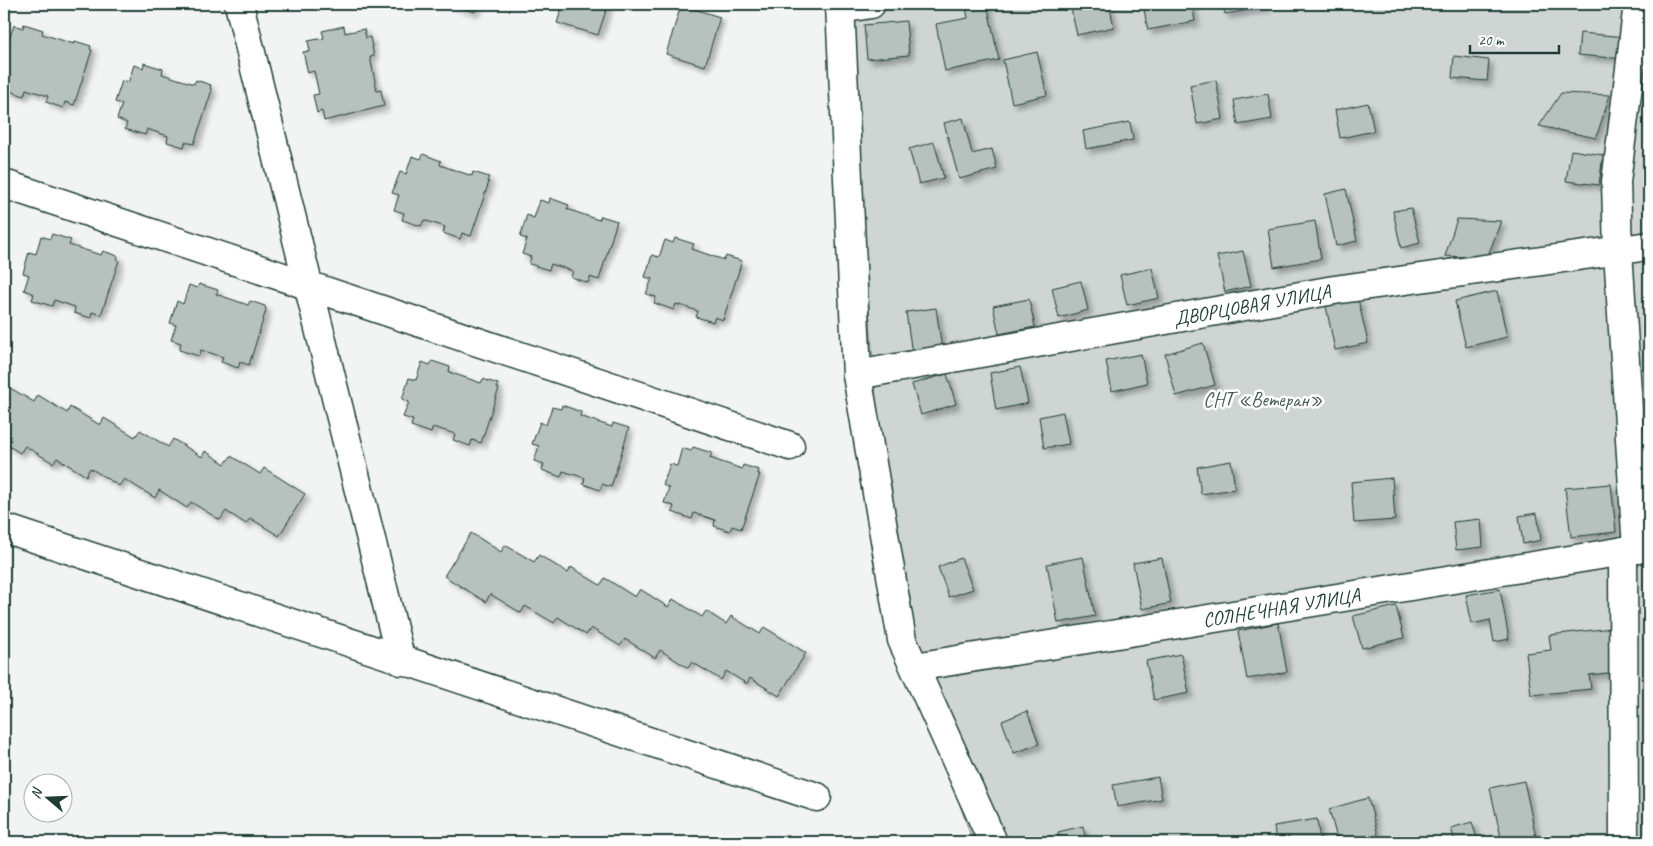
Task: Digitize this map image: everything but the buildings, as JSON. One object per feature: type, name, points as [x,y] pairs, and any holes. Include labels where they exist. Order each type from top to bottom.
[{"type":"street","points":[[239,4],[401,661]]},
{"type":"street","points":[[871,4],[840,6],[857,375],[902,640],[993,842]]},
{"type":"street","points":[[1624,842],[1637,549],[1618,251],[1616,182],[1638,4]]},
{"type":"street","points":[[4,184],[309,284],[790,446]]},
{"type":"street","name":"ДВОРЦОВАЯ УЛИЦА","points":[[857,375],[1334,290],[1649,246]]},
{"type":"street","points":[[4,528],[401,661],[817,797]]},
{"type":"street","name":"СОЛНЕЧНАЯ УЛИЦА","points":[[915,667],[1637,549]]},
{"type":"green space","name":"СНТ «Ветеран»","points":[[846,4],[1649,4],[1649,842],[973,842],[892,612]]}]
